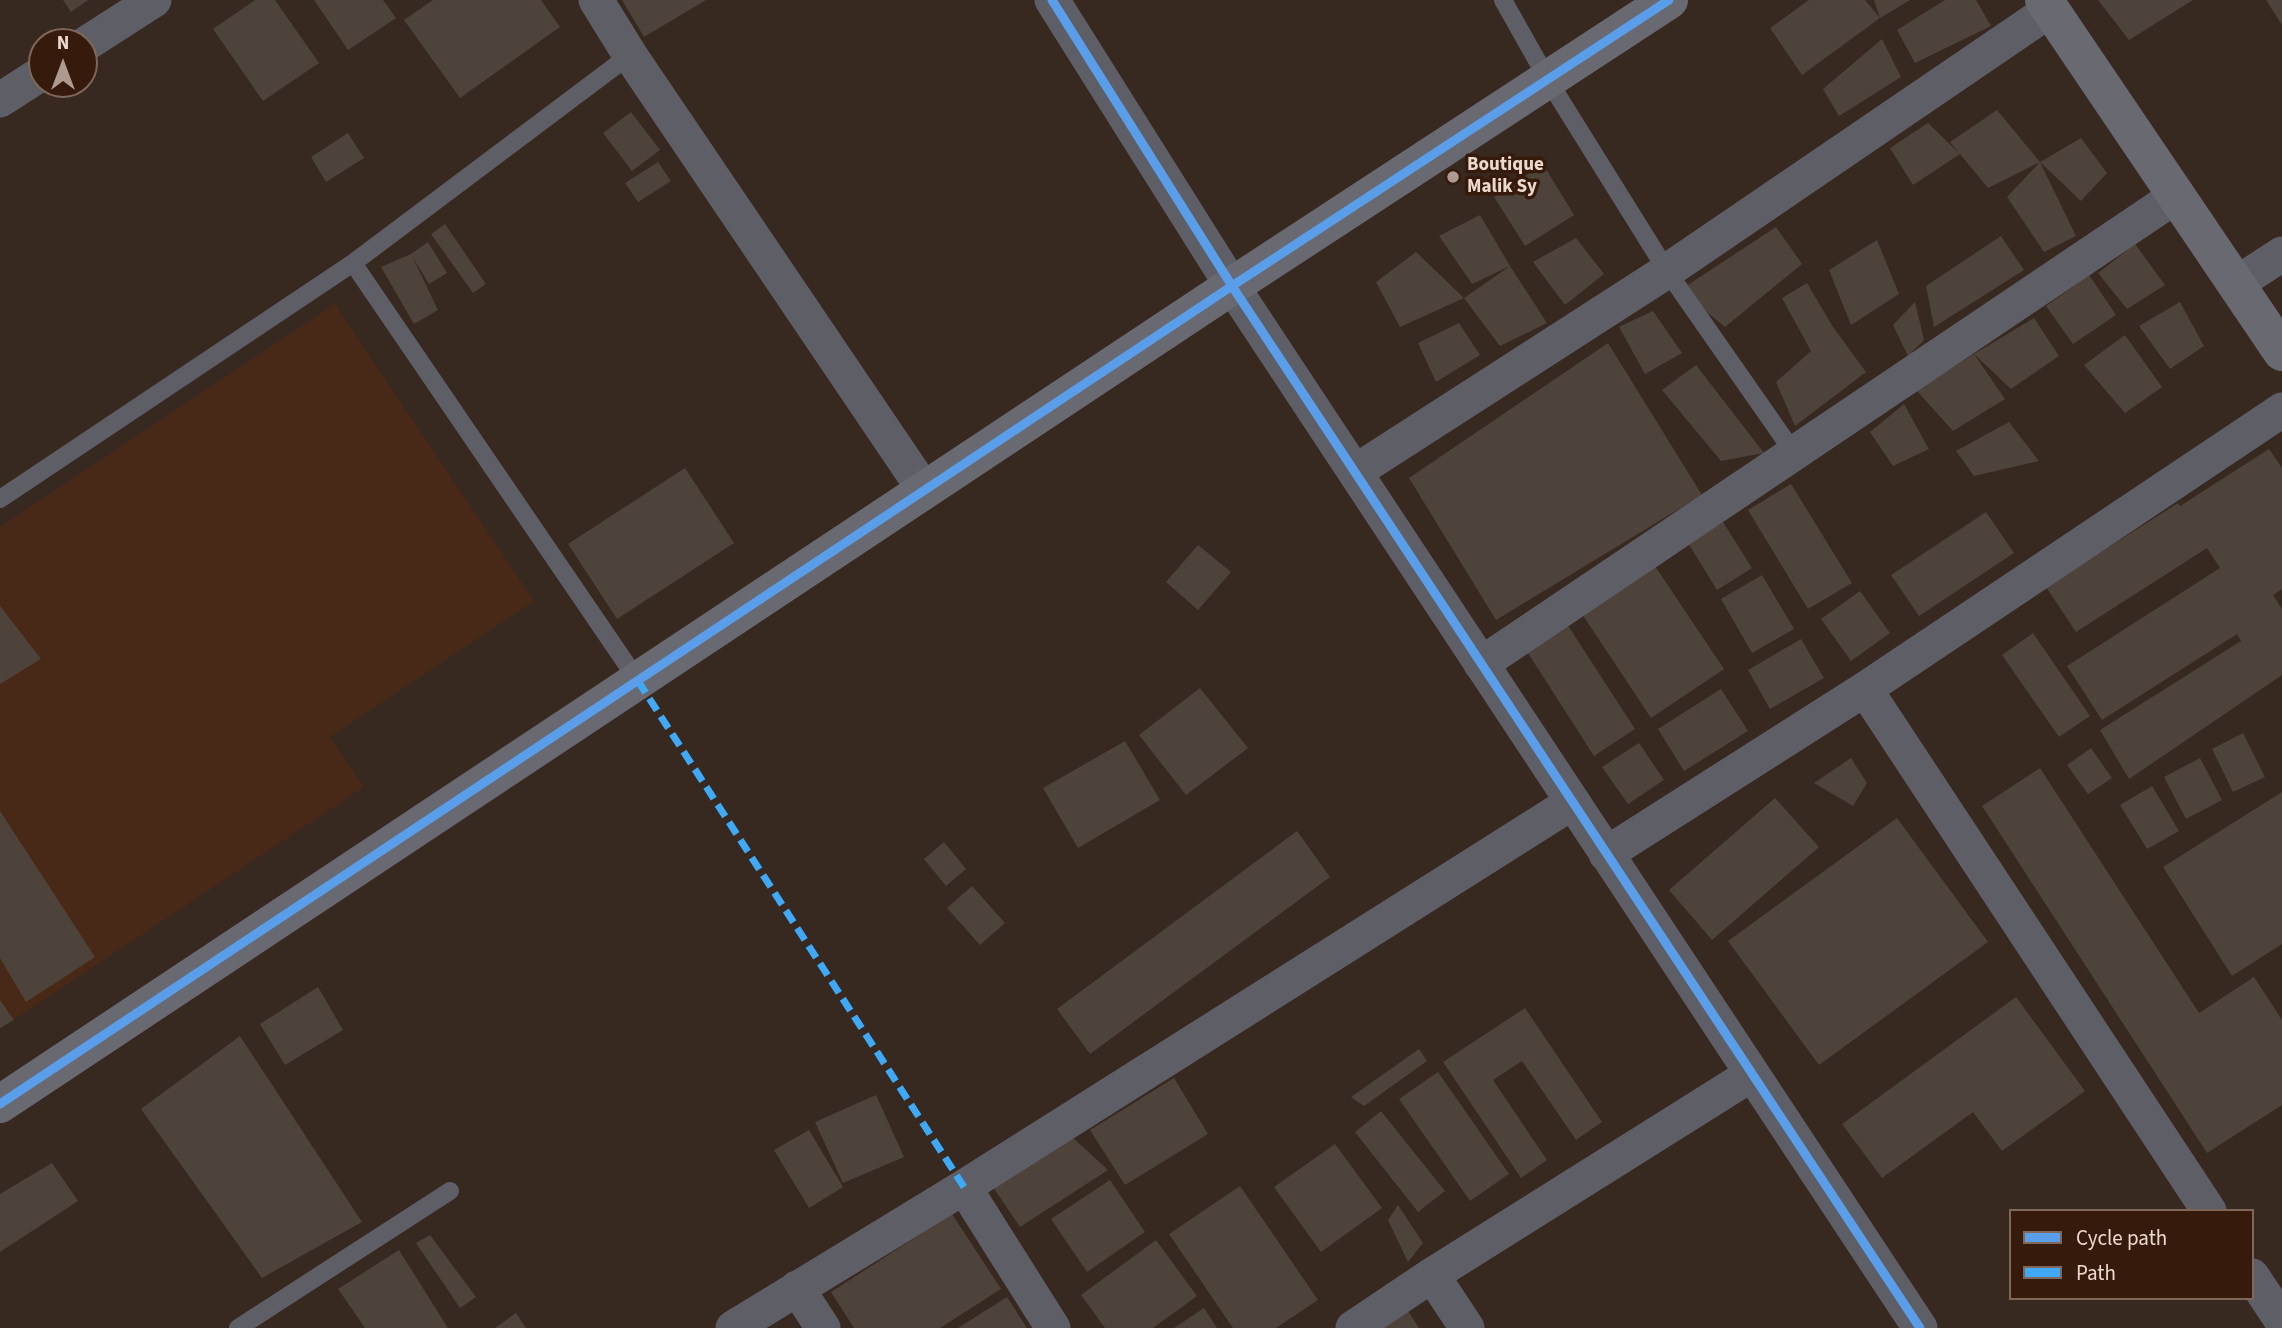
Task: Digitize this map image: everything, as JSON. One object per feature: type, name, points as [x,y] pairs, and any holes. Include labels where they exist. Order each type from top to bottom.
[{"type":"street","points":[[98,36],[154,0]]},
{"type":"street","points":[[596,0],[630,55],[925,491]]},
{"type":"street","points":[[1052,0],[1232,286],[1920,1328]]},
{"type":"street","points":[[0,1104],[1232,286],[1669,0]]},
{"type":"street","points":[[1355,472],[1667,271],[2047,5],[2282,352]]},
{"type":"street","points":[[0,100],[28,81]]},
{"type":"street","points":[[1481,664],[2176,196]]},
{"type":"street","points":[[2236,284],[2282,254]]},
{"type":"street","points":[[1606,854],[1865,689],[2282,410]]},
{"type":"street","points":[[1865,689],[2208,1209]]},
{"type":"street","points":[[733,1328],[964,1187],[1573,802]]},
{"type":"street","points":[[1353,1328],[1432,1275],[1752,1074]]},
{"type":"street","points":[[964,1187],[1053,1328]]},
{"type":"street","points":[[1432,1275],[1467,1328]]},
{"type":"street","points":[[2254,1279],[2282,1321]]},
{"type":"street","points":[[797,1288],[822,1328]]},
{"type":"lane","points":[[1503,0],[1548,80],[1667,271],[1794,453]]},
{"type":"lane","points":[[0,499],[353,263],[630,55]]},
{"type":"lane","points":[[353,263],[638,681]]},
{"type":"lane","points":[[238,1328],[450,1191]]},
{"type":"shaded area","points":[[335,304],[534,601],[330,737],[364,787],[0,1029],[0,527]]},
{"type":"building","points":[[63,0],[88,0],[71,12]]},
{"type":"building","points":[[255,0],[275,0],[319,63],[263,101],[213,29]]},
{"type":"building","points":[[314,0],[383,0],[396,18],[348,50]]},
{"type":"building","points":[[433,0],[541,0],[560,27],[460,98],[404,20]]},
{"type":"building","points":[[622,0],[706,0],[644,37]]},
{"type":"building","points":[[1809,0],[1865,0],[1880,18],[1802,75],[1770,28]]},
{"type":"building","points":[[1874,0],[1910,0],[1880,18]]},
{"type":"building","points":[[1945,0],[1976,0],[1991,26],[1915,63],[1897,30]]},
{"type":"building","points":[[2098,0],[2193,0],[2129,40]]},
{"type":"building","points":[[2266,0],[2282,0],[2282,25]]},
{"type":"building","points":[[1882,39],[1901,77],[1839,116],[1823,89]]},
{"type":"building","points":[[1997,110],[2040,162],[1988,188],[1950,142]]},
{"type":"building","points":[[631,112],[660,150],[632,171],[603,133]]},
{"type":"building","points":[[1928,123],[1960,154],[1913,185],[1890,148]]},
{"type":"building","points":[[348,133],[364,158],[326,182],[311,157]]},
{"type":"building","points":[[2081,138],[2107,173],[2081,201],[2040,162]]},
{"type":"building","points":[[658,162],[671,181],[638,202],[625,183]]},
{"type":"building","points":[[2040,162],[2076,236],[2044,252],[2007,197]]},
{"type":"building","points":[[1543,164],[1574,215],[1525,246],[1494,197]]},
{"type":"building","points":[[1480,215],[1510,266],[1472,284],[1439,236]]},
{"type":"building","points":[[445,224],[486,284],[473,293],[431,234]]},
{"type":"building","points":[[1776,227],[1802,264],[1725,327],[1680,290]]},
{"type":"building","points":[[2001,236],[2024,270],[1934,327],[1926,286]]},
{"type":"building","points":[[1576,238],[1604,274],[1565,305],[1533,262]]},
{"type":"building","points":[[1877,240],[1899,294],[1851,325],[1829,270]]},
{"type":"building","points":[[428,242],[447,273],[429,284],[412,256],[438,310],[414,324],[381,267],[411,254]]},
{"type":"building","points":[[2135,244],[2165,285],[2127,309],[2098,273]]},
{"type":"building","points":[[1416,252],[1464,298],[1400,327],[1376,282]]},
{"type":"building","points":[[1510,266],[1547,323],[1500,346],[1464,298]]},
{"type":"building","points":[[2089,275],[2116,315],[2073,344],[2046,306]]},
{"type":"building","points":[[1807,283],[1833,327],[1866,372],[1795,426],[1776,382],[1811,351],[1782,298]]},
{"type":"building","points":[[1915,302],[1924,340],[1908,356],[1893,325]]},
{"type":"building","points":[[2180,302],[2204,346],[2170,369],[2139,326]]},
{"type":"building","points":[[1653,311],[1682,353],[1645,374],[1619,327]]},
{"type":"building","points":[[2034,318],[2059,356],[2011,389],[1974,354]]},
{"type":"building","points":[[1459,323],[1480,355],[1436,382],[1418,343]]},
{"type":"building","points":[[2125,335],[2162,387],[2125,413],[2084,365]]},
{"type":"building","points":[[1608,343],[1702,495],[1496,620],[1409,478]]},
{"type":"building","points":[[1974,354],[2005,399],[1953,431],[1916,390]]},
{"type":"building","points":[[1696,365],[1764,453],[1721,461],[1662,390]]},
{"type":"building","points":[[1904,404],[1929,449],[1893,466],[1870,432]]},
{"type":"building","points":[[2009,422],[2039,461],[1974,476],[1956,451]]},
{"type":"building","points":[[2269,449],[2282,468],[2282,589],[2273,595],[2282,609],[2282,675],[2129,779],[2100,730],[2241,641],[2237,634],[2102,720],[2067,666],[2220,568],[2207,548],[2076,632],[2046,587]]},
{"type":"building","points":[[685,468],[734,543],[617,619],[568,544]]},
{"type":"building","points":[[1791,484],[1852,583],[1808,609],[1748,510]]},
{"type":"building","points":[[1986,512],[2014,553],[1919,616],[1891,575]]},
{"type":"building","points":[[1723,522],[1752,568],[1717,590],[1688,543]]},
{"type":"building","points":[[1198,545],[1231,572],[1198,610],[1166,582]]},
{"type":"building","points":[[1655,566],[1724,669],[1651,718],[1582,614]]},
{"type":"building","points":[[1762,575],[1794,629],[1752,653],[1721,599]]},
{"type":"building","points":[[1860,591],[1890,633],[1851,661],[1821,619]]},
{"type":"building","points":[[0,606],[41,659],[0,684]]},
{"type":"building","points":[[1567,624],[1635,729],[1594,756],[1526,650]]},
{"type":"building","points":[[2033,633],[2090,716],[2059,737],[2002,655]]},
{"type":"building","points":[[1801,639],[1824,678],[1770,709],[1748,670]]},
{"type":"building","points":[[1200,688],[1248,748],[1186,795],[1139,735]]},
{"type":"building","points":[[1721,689],[1748,731],[1684,771],[1658,729]]},
{"type":"building","points":[[2243,733],[2265,777],[2233,792],[2212,749]]},
{"type":"building","points":[[1125,741],[1160,800],[1078,848],[1043,788]]},
{"type":"building","points":[[1639,743],[1664,780],[1628,804],[1602,767]]},
{"type":"building","points":[[2091,748],[2112,778],[2088,794],[2067,765]]},
{"type":"building","points":[[1851,758],[1867,783],[1853,806],[1814,783]]},
{"type":"building","points":[[2200,758],[2222,800],[2186,819],[2164,777]]},
{"type":"building","points":[[2040,768],[2199,1013],[2254,977],[2282,1020],[2282,1105],[2207,1153],[1982,806]]},
{"type":"building","points":[[2152,786],[2179,831],[2147,849],[2120,805]]},
{"type":"building","points":[[2282,792],[2282,944],[2232,976],[2163,867]]},
{"type":"building","points":[[1775,798],[1819,847],[1712,940],[1669,890]]},
{"type":"building","points":[[0,811],[95,957],[26,1002],[0,958]]},
{"type":"building","points":[[1897,818],[1988,942],[1819,1065],[1728,941]]},
{"type":"building","points":[[1297,831],[1330,877],[1090,1054],[1057,1009]]},
{"type":"building","points":[[944,842],[966,869],[946,886],[924,859]]},
{"type":"building","points":[[972,886],[1005,923],[980,945],[947,908]]},
{"type":"building","points":[[318,987],[343,1030],[285,1065],[260,1024]]},
{"type":"building","points":[[2016,997],[2085,1091],[2002,1151],[1973,1112],[1882,1178],[1842,1124]]},
{"type":"building","points":[[0,1000],[14,1020],[0,1028]]},
{"type":"building","points":[[1525,1008],[1602,1122],[1576,1140],[1522,1061],[1493,1080],[1547,1160],[1521,1178],[1443,1062]]},
{"type":"building","points":[[240,1036],[362,1222],[262,1278],[141,1109]]},
{"type":"building","points":[[1419,1049],[1427,1061],[1364,1106],[1351,1097]]},
{"type":"building","points":[[1438,1072],[1509,1174],[1470,1201],[1399,1099]]},
{"type":"building","points":[[1174,1078],[1208,1134],[1125,1185],[1090,1130]]},
{"type":"building","points":[[876,1095],[904,1157],[843,1183],[815,1122]]},
{"type":"building","points":[[1381,1111],[1445,1191],[1418,1212],[1355,1132]]},
{"type":"building","points":[[809,1130],[843,1187],[809,1208],[774,1150]]},
{"type":"building","points":[[1071,1136],[1108,1170],[1020,1227],[993,1187]]},
{"type":"building","points":[[1335,1144],[1382,1208],[1321,1252],[1274,1187]]},
{"type":"building","points":[[52,1163],[78,1201],[0,1252],[0,1194]]},
{"type":"building","points":[[1110,1180],[1145,1232],[1087,1272],[1051,1219]]},
{"type":"building","points":[[1240,1186],[1318,1300],[1276,1328],[1233,1328],[1169,1234]]},
{"type":"building","points":[[1398,1205],[1423,1243],[1408,1262],[1388,1220]]},
{"type":"building","points":[[952,1214],[1001,1289],[940,1328],[854,1328],[831,1292]]},
{"type":"building","points":[[430,1235],[476,1297],[460,1308],[416,1243]]},
{"type":"building","points":[[1156,1240],[1197,1296],[1153,1328],[1105,1328],[1081,1295]]},
{"type":"building","points":[[399,1250],[448,1328],[365,1328],[338,1289]]},
{"type":"building","points":[[1007,1297],[1027,1328],[958,1328]]},
{"type":"building","points":[[1204,1308],[1217,1328],[1174,1328]]},
{"type":"building","points":[[1408,1311],[1419,1328],[1382,1328]]},
{"type":"building","points":[[516,1313],[526,1328],[495,1328]]},
{"type":"marked path","points":[[638,681],[964,1187]]},
{"type":"cycle path","points":[[1052,0],[1232,286],[1920,1328]]},
{"type":"cycle path","points":[[0,1104],[1232,286],[1669,0]]},
{"type":"place","name":"Boutique Malik Sy","points":[[1453,177]]}]
